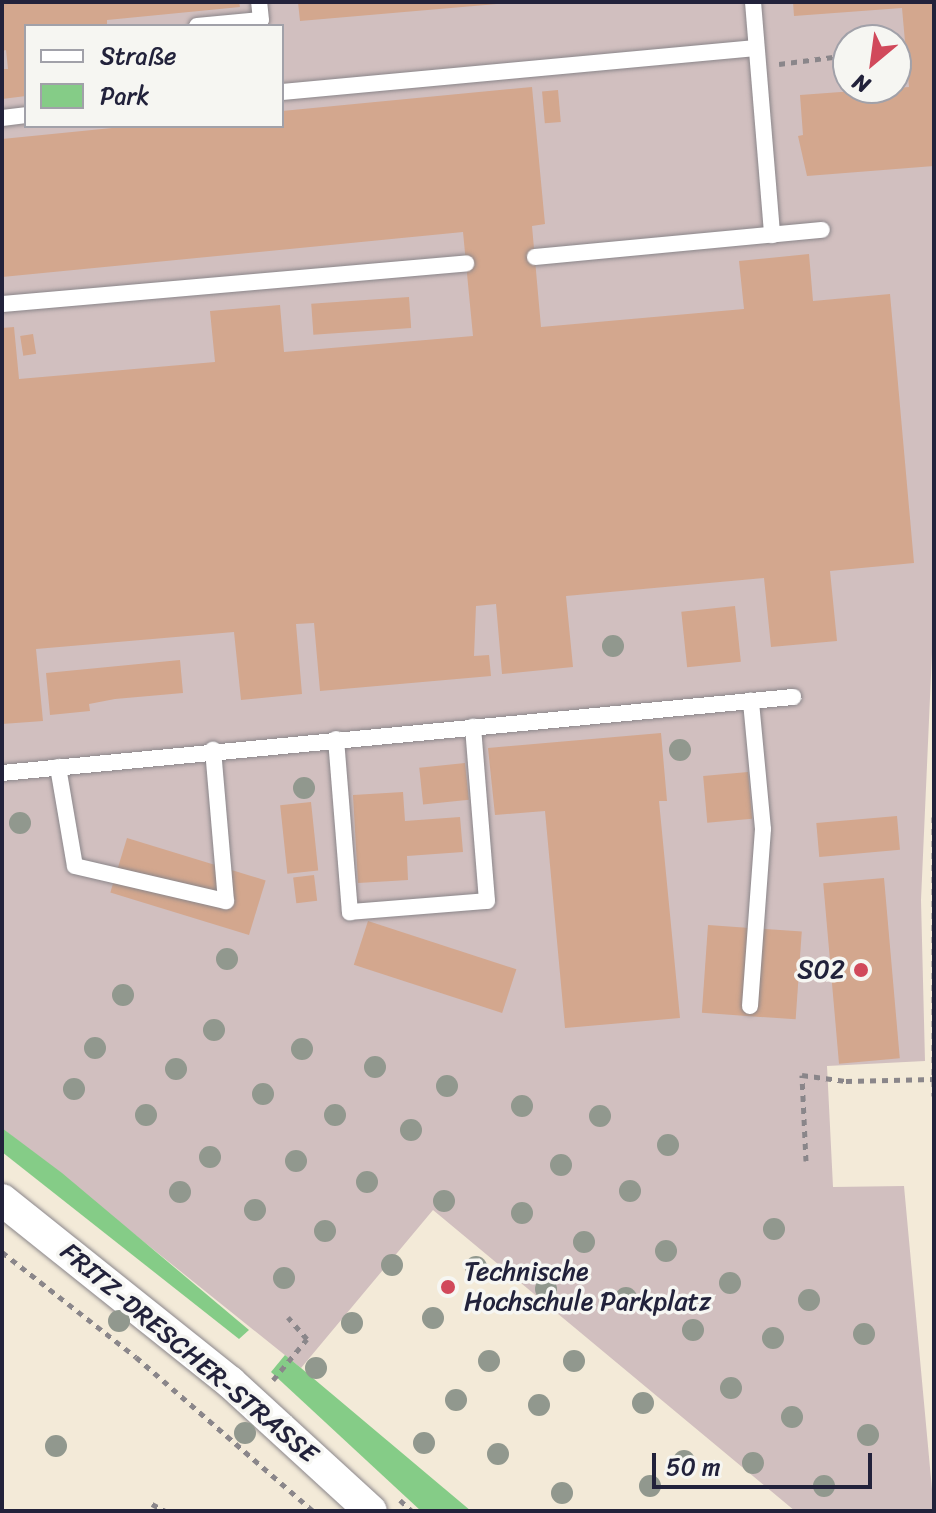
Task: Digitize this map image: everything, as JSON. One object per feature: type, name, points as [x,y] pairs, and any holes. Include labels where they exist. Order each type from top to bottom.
[{"type":"street","name":"FRITZ-DRESCHER-STRASSE","points":[[2,1200],[206,1362],[371,1511]]},
{"type":"lane","points":[[218,24],[261,20],[259,2]]},
{"type":"lane","points":[[753,2],[772,235]]},
{"type":"lane","points":[[284,92],[756,48]]},
{"type":"lane","points":[[2,118],[24,115]]},
{"type":"lane","points":[[535,257],[822,230]]},
{"type":"lane","points":[[2,304],[466,263]]},
{"type":"lane","points":[[2,773],[213,750],[793,697]]},
{"type":"lane","points":[[750,1006],[763,829],[751,701]]},
{"type":"lane","points":[[336,739],[350,912],[487,901],[473,727]]},
{"type":"lane","points":[[58,767],[75,866],[226,901],[213,750]]},
{"type":"path","points":[[780,64],[832,57]]},
{"type":"path","points":[[934,817],[934,1096]]},
{"type":"path","points":[[806,1161],[802,1075],[846,1081],[934,1079]]},
{"type":"path","points":[[2,1252],[136,1357],[313,1511]]},
{"type":"path","points":[[273,1380],[307,1339],[288,1317]]},
{"type":"path","points":[[152,1504],[165,1511]]},
{"type":"shaded area","points":[[2,2],[934,2],[934,608],[921,900],[925,1061],[827,1066],[833,1187],[904,1186],[934,1511],[795,1511],[433,1210],[301,1368],[2,1128]]},
{"type":"green space","points":[[2,1128],[62,1173],[249,1330],[239,1339],[2,1152]]},
{"type":"green space","points":[[285,1355],[471,1511],[421,1511],[271,1372]]},
{"type":"building","points":[[2,2],[239,2],[240,7],[107,20],[107,24],[24,24],[24,96],[2,99],[2,69],[8,69],[6,50],[2,51]]},
{"type":"building","points":[[298,2],[497,2],[497,4],[300,21]]},
{"type":"building","points":[[793,2],[934,2],[934,166],[807,176],[798,136],[803,135],[800,95],[832,93],[832,104],[912,104],[912,24],[903,24],[902,8],[794,16]]},
{"type":"building","points":[[532,87],[545,224],[532,226],[541,327],[744,309],[739,261],[809,254],[813,301],[890,294],[914,563],[830,571],[837,641],[771,647],[764,578],[566,596],[573,667],[502,674],[496,604],[476,606],[474,656],[489,655],[491,676],[320,691],[314,623],[296,624],[302,694],[241,700],[234,632],[36,649],[43,721],[2,724],[2,328],[14,327],[19,379],[215,362],[210,311],[280,305],[284,352],[473,336],[463,232],[2,277],[2,139],[112,128],[284,128],[284,111]]},
{"type":"building","points":[[558,90],[561,122],[545,123],[542,91]]},
{"type":"building","points":[[409,297],[411,328],[313,335],[311,304]]},
{"type":"building","points":[[33,334],[36,354],[23,356],[20,336]]},
{"type":"building","points":[[735,606],[741,662],[687,667],[681,612]]},
{"type":"building","points":[[180,660],[183,693],[115,699],[89,704],[90,711],[50,715],[46,673]]},
{"type":"building","points":[[661,733],[667,801],[659,801],[680,1018],[565,1028],[545,811],[495,815],[488,748]]},
{"type":"building","points":[[465,763],[469,800],[423,805],[419,768]]},
{"type":"building","points":[[748,772],[752,819],[707,823],[703,776]]},
{"type":"building","points":[[403,792],[405,821],[460,817],[463,852],[407,856],[408,880],[358,883],[353,795]]},
{"type":"building","points":[[311,802],[318,871],[287,874],[280,805]]},
{"type":"building","points":[[897,816],[900,850],[819,857],[816,823]]},
{"type":"building","points":[[127,838],[266,880],[249,935],[110,893]]},
{"type":"building","points":[[314,875],[317,901],[296,903],[293,878]]},
{"type":"building","name":"S02","points":[[884,878],[900,1058],[839,1064],[823,883]]},
{"type":"building","points":[[368,921],[516,969],[502,1013],[354,965]]},
{"type":"building","points":[[708,925],[802,932],[796,1019],[702,1013]]},
{"type":"place","name":"S02","points":[[861,970]]},
{"type":"place","name":"Technische Hochschule Parkplatz","points":[[448,1287]]}]
